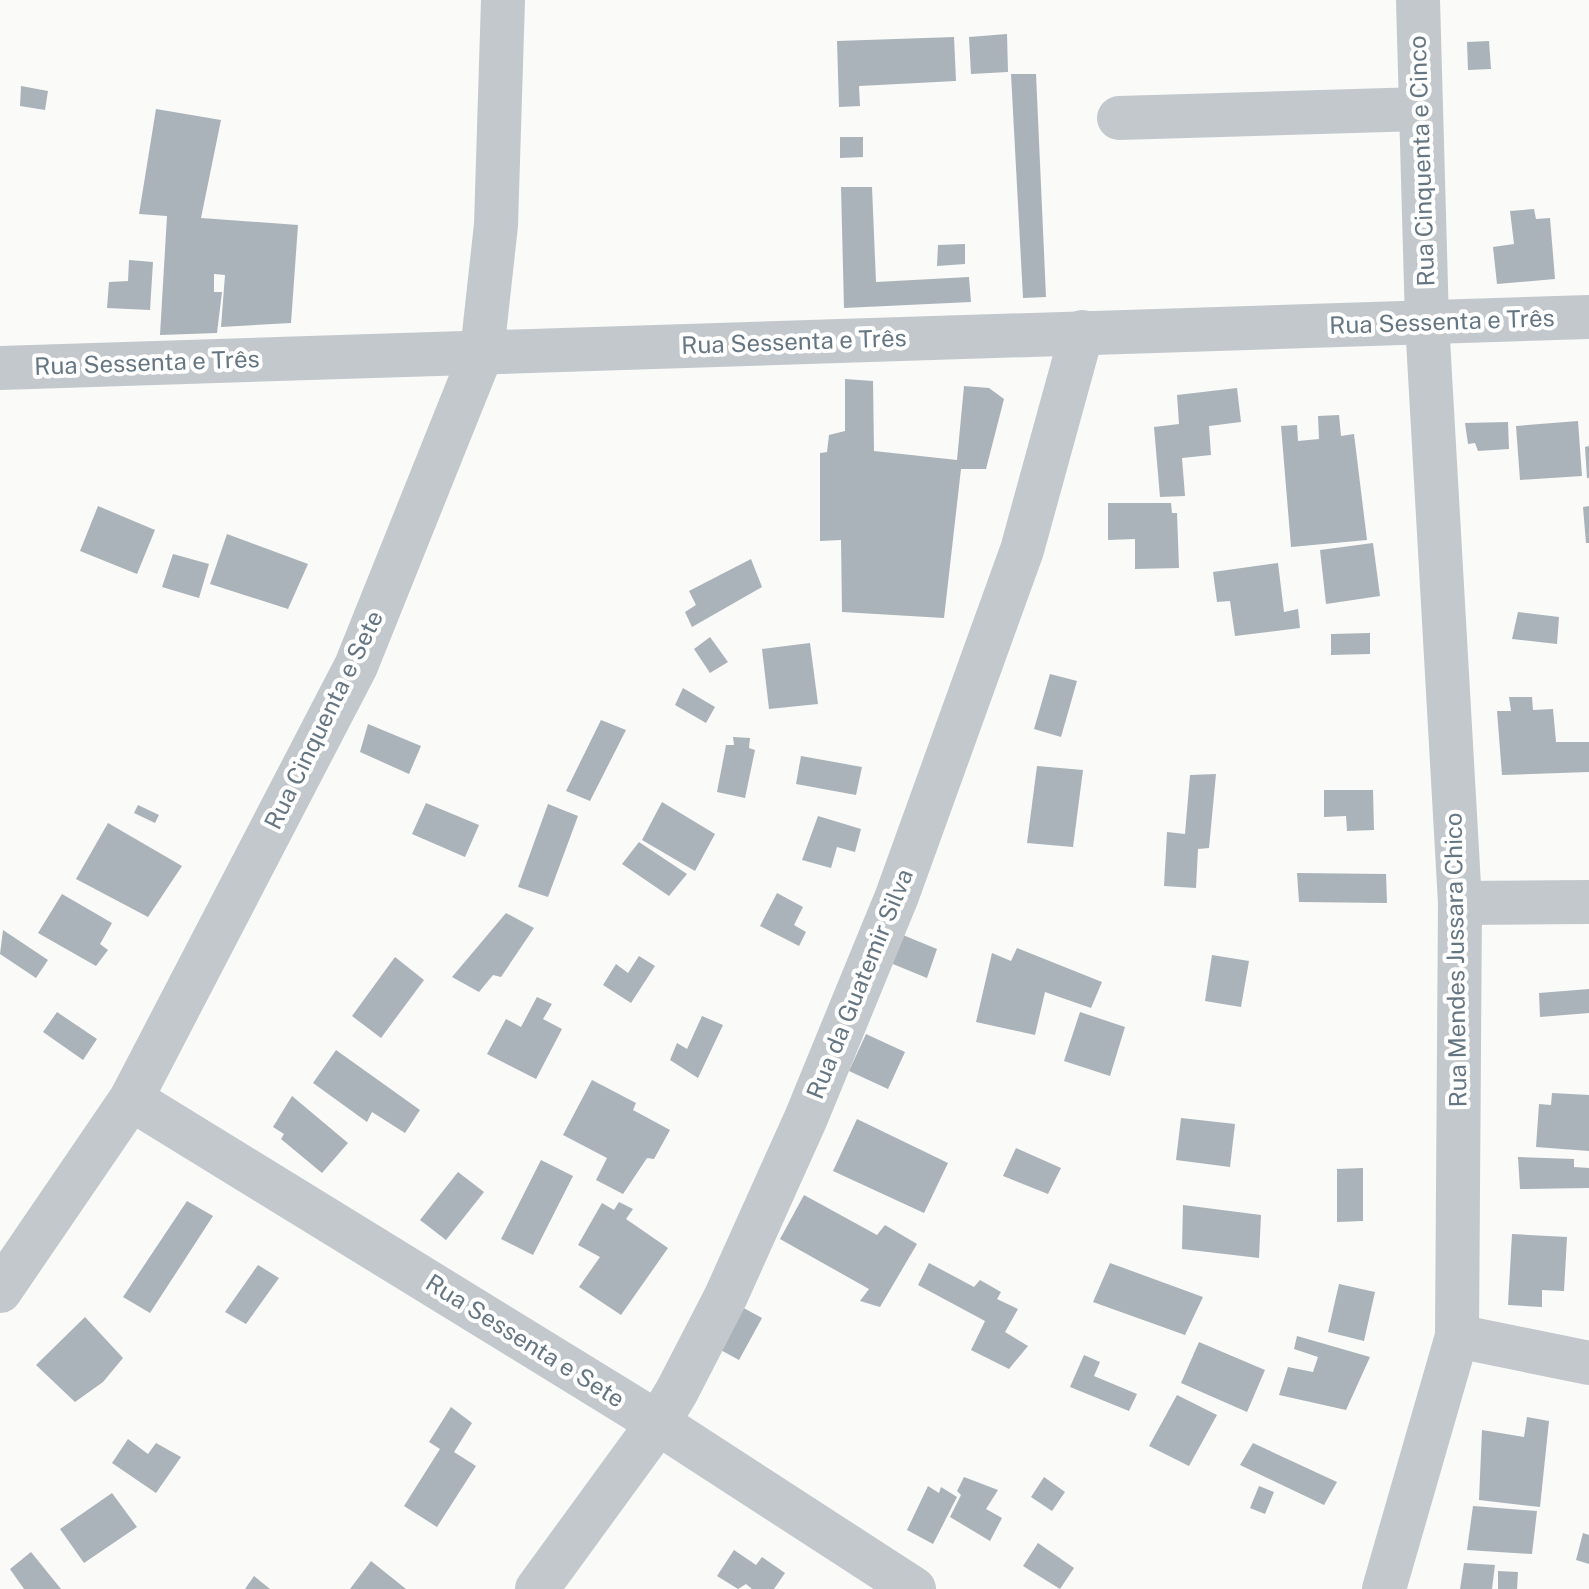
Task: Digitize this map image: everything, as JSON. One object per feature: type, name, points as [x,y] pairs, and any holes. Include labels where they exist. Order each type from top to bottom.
[{"type":"street","name":"Rua Cinquenta e Sete","points":[[0,1291],[131,1099],[356,666],[482,352],[496,225],[503,0]]},
{"type":"street","name":"Rua Cinquenta e Cinco","points":[[1418,0],[1427,322]]},
{"type":"street","points":[[1119,118],[1421,109]]},
{"type":"street","name":"Rua Sessenta e Três","points":[[0,368],[1589,317]]},
{"type":"street","name":"Rua Mendes Jussara Chico","points":[[1384,1589],[1457,1336],[1460,903],[1427,322]]},
{"type":"street","name":"Rua da Guatemir Silva","points":[[537,1589],[658,1423],[738,1269],[806,1118],[897,896],[1022,550],[1082,332]]},
{"type":"street","points":[[1460,903],[1589,902]]},
{"type":"street","name":"Rua Sessenta e Sete","points":[[131,1099],[658,1423],[914,1589]]},
{"type":"street","points":[[1457,1336],[1589,1363]]},
{"type":"building","points":[[1007,34],[1008,72],[971,74],[969,37]]},
{"type":"building","points":[[954,37],[956,81],[859,86],[860,106],[839,107],[837,41]]},
{"type":"building","points":[[1489,41],[1491,69],[1468,70],[1467,42]]},
{"type":"building","points":[[1011,74],[1036,74],[1046,297],[1023,298]]},
{"type":"building","points":[[21,86],[48,91],[45,110],[20,106]]},
{"type":"building","points":[[156,109],[221,120],[201,218],[298,225],[291,323],[221,327],[225,275],[214,274],[214,292],[222,292],[217,333],[160,335],[167,216],[139,214]]},
{"type":"building","points":[[840,137],[863,137],[863,157],[840,158]]},
{"type":"building","points":[[841,187],[872,187],[876,282],[969,277],[971,302],[844,308]]},
{"type":"building","points":[[1534,209],[1536,219],[1550,218],[1555,279],[1497,284],[1493,247],[1514,244],[1510,211]]},
{"type":"building","points":[[965,244],[965,264],[937,266],[938,245]]},
{"type":"building","points":[[129,260],[153,262],[150,310],[107,308],[109,282],[128,281]]},
{"type":"building","points":[[845,379],[873,381],[874,451],[957,460],[964,386],[989,388],[1004,399],[986,469],[961,469],[944,618],[842,612],[841,540],[820,541],[820,453],[827,452],[829,435],[845,431]]},
{"type":"building","points":[[1237,388],[1241,422],[1209,426],[1211,455],[1182,458],[1185,496],[1160,497],[1154,427],[1179,424],[1177,395]]},
{"type":"building","points":[[1339,415],[1341,436],[1354,434],[1367,540],[1291,547],[1281,426],[1297,425],[1298,441],[1319,439],[1318,416]]},
{"type":"building","points":[[1578,421],[1582,476],[1520,480],[1516,426]]},
{"type":"building","points":[[1508,422],[1509,449],[1478,451],[1475,443],[1468,444],[1465,423]]},
{"type":"building","points":[[1589,446],[1589,478],[1587,478],[1585,447]]},
{"type":"building","points":[[1108,503],[1171,503],[1172,513],[1177,513],[1179,568],[1135,569],[1135,539],[1108,540]]},
{"type":"building","points":[[98,506],[155,530],[137,574],[80,551]]},
{"type":"building","points":[[1589,506],[1589,543],[1586,543],[1583,507]]},
{"type":"building","points":[[227,534],[308,564],[288,609],[210,584]]},
{"type":"building","points":[[1373,543],[1380,596],[1326,604],[1320,550]]},
{"type":"building","points":[[173,554],[209,564],[199,598],[162,587]]},
{"type":"building","points":[[751,559],[762,587],[692,627],[685,612],[696,605],[689,591]]},
{"type":"building","points":[[1278,563],[1284,612],[1298,609],[1300,628],[1235,636],[1230,601],[1217,602],[1213,572]]},
{"type":"building","points":[[1518,612],[1559,617],[1557,644],[1512,639]]},
{"type":"building","points":[[1370,633],[1370,654],[1331,655],[1331,634]]},
{"type":"building","points":[[710,637],[728,662],[710,673],[694,649]]},
{"type":"building","points":[[810,643],[818,704],[769,709],[762,649]]},
{"type":"building","points":[[1050,674],[1077,681],[1061,737],[1034,729]]},
{"type":"building","points":[[683,688],[715,707],[706,723],[675,705]]},
{"type":"building","points":[[1509,697],[1532,697],[1533,710],[1553,709],[1556,742],[1589,742],[1589,772],[1502,775],[1497,711],[1511,711]]},
{"type":"building","points":[[601,720],[626,730],[590,801],[566,791]]},
{"type":"building","points":[[368,724],[421,746],[409,774],[360,752]]},
{"type":"building","points":[[733,737],[750,738],[749,748],[755,750],[745,798],[717,792],[726,745],[734,745]]},
{"type":"building","points":[[801,756],[862,767],[856,795],[796,784]]},
{"type":"building","points":[[1037,766],[1083,770],[1073,847],[1027,843]]},
{"type":"building","points":[[1216,774],[1209,848],[1198,849],[1196,888],[1164,886],[1167,832],[1185,834],[1190,775]]},
{"type":"building","points":[[1324,790],[1373,790],[1374,830],[1347,831],[1346,816],[1324,817]]},
{"type":"building","points":[[662,802],[715,834],[695,871],[642,840]]},
{"type":"building","points":[[426,803],[479,825],[465,857],[412,834]]},
{"type":"building","points":[[548,804],[578,816],[548,897],[518,887]]},
{"type":"building","points":[[138,805],[159,815],[155,823],[134,813]]},
{"type":"building","points":[[818,816],[861,829],[855,852],[837,847],[831,868],[802,860]]},
{"type":"building","points":[[108,823],[182,866],[148,917],[76,879]]},
{"type":"building","points":[[639,842],[687,874],[669,896],[622,864]]},
{"type":"building","points":[[1297,873],[1386,874],[1387,903],[1299,902]]},
{"type":"building","points":[[777,893],[803,907],[794,925],[806,932],[799,946],[760,926]]},
{"type":"building","points":[[62,894],[112,923],[100,944],[108,950],[96,966],[38,933]]},
{"type":"building","points":[[506,913],[534,928],[501,977],[493,975],[479,992],[452,977]]},
{"type":"building","points":[[3,930],[48,960],[36,978],[0,954]]},
{"type":"building","points":[[898,933],[937,949],[927,978],[888,962]]},
{"type":"building","points":[[1017,948],[1102,982],[1091,1008],[1045,992],[1035,1035],[976,1022],[992,953],[1011,961]]},
{"type":"building","points":[[1212,955],[1249,961],[1241,1007],[1205,1001]]},
{"type":"building","points":[[639,956],[655,966],[631,1003],[603,985],[616,964],[628,973]]},
{"type":"building","points":[[395,957],[424,980],[381,1038],[352,1016]]},
{"type":"building","points":[[1589,989],[1589,1013],[1540,1017],[1539,993]]},
{"type":"building","points":[[537,997],[552,1004],[543,1019],[562,1029],[536,1079],[487,1054],[506,1019],[521,1027]]},
{"type":"building","points":[[57,1012],[97,1039],[83,1060],[43,1032]]},
{"type":"building","points":[[1080,1012],[1125,1027],[1110,1076],[1064,1061]]},
{"type":"building","points":[[702,1016],[723,1025],[698,1078],[670,1060],[677,1043],[687,1049]]},
{"type":"building","points":[[866,1034],[905,1052],[888,1089],[849,1071]]},
{"type":"building","points":[[336,1050],[420,1110],[405,1133],[372,1112],[367,1122],[313,1083]]},
{"type":"building","points":[[592,1080],[636,1103],[633,1110],[670,1130],[654,1159],[647,1158],[623,1194],[596,1180],[607,1158],[563,1135]]},
{"type":"building","points":[[1552,1093],[1589,1095],[1589,1151],[1536,1147],[1539,1104],[1551,1105]]},
{"type":"building","points":[[292,1096],[348,1143],[322,1173],[281,1139],[284,1134],[273,1127]]},
{"type":"building","points":[[1181,1118],[1235,1124],[1230,1167],[1176,1160]]},
{"type":"building","points":[[857,1119],[948,1163],[924,1213],[833,1171]]},
{"type":"building","points":[[1016,1148],[1061,1168],[1048,1194],[1003,1176]]},
{"type":"building","points":[[1518,1157],[1574,1159],[1574,1167],[1589,1168],[1589,1188],[1520,1189]]},
{"type":"building","points":[[541,1160],[573,1176],[533,1255],[501,1239]]},
{"type":"building","points":[[1363,1168],[1363,1221],[1337,1222],[1337,1169]]},
{"type":"building","points":[[458,1172],[484,1192],[446,1240],[420,1220]]},
{"type":"building","points":[[804,1195],[877,1235],[885,1225],[917,1244],[880,1307],[860,1301],[869,1289],[780,1239]]},
{"type":"building","points":[[187,1201],[213,1216],[150,1313],[123,1297]]},
{"type":"building","points":[[619,1202],[633,1209],[626,1219],[668,1248],[621,1315],[579,1287],[600,1257],[578,1245],[602,1203],[614,1210]]},
{"type":"building","points":[[1183,1205],[1261,1215],[1259,1258],[1182,1249]]},
{"type":"building","points":[[1512,1234],[1567,1237],[1564,1291],[1542,1290],[1542,1307],[1508,1305]]},
{"type":"building","points":[[929,1263],[974,1287],[980,1280],[1001,1292],[997,1299],[1018,1309],[1005,1332],[1028,1346],[1009,1369],[971,1350],[985,1321],[918,1285]]},
{"type":"building","points":[[1110,1263],[1203,1297],[1185,1335],[1093,1302]]},
{"type":"building","points":[[258,1265],[279,1278],[246,1324],[225,1312]]},
{"type":"building","points":[[1339,1284],[1375,1292],[1364,1341],[1328,1332]]},
{"type":"building","points":[[729,1300],[762,1318],[739,1360],[706,1342]]},
{"type":"building","points":[[85,1317],[123,1358],[103,1382],[75,1402],[36,1365]]},
{"type":"building","points":[[1297,1336],[1370,1357],[1346,1410],[1279,1395],[1288,1367],[1313,1372],[1318,1357],[1294,1349]]},
{"type":"building","points":[[1199,1342],[1265,1370],[1247,1412],[1181,1383]]},
{"type":"building","points":[[1084,1355],[1100,1362],[1094,1376],[1137,1394],[1129,1411],[1070,1387]]},
{"type":"building","points":[[1177,1395],[1217,1415],[1189,1466],[1149,1446]]},
{"type":"building","points":[[451,1407],[472,1423],[454,1452],[476,1466],[437,1527],[404,1506],[440,1449],[429,1442]]},
{"type":"building","points":[[1527,1417],[1549,1421],[1540,1507],[1479,1500],[1482,1430],[1524,1437]]},
{"type":"building","points":[[128,1439],[148,1454],[156,1443],[181,1457],[156,1493],[112,1463]]},
{"type":"building","points":[[1253,1443],[1337,1482],[1324,1505],[1240,1465]]},
{"type":"building","points":[[964,1477],[998,1490],[986,1509],[1002,1518],[990,1541],[950,1517],[961,1495],[957,1491]]},
{"type":"building","points":[[1044,1477],[1065,1492],[1052,1511],[1031,1497]]},
{"type":"building","points":[[928,1486],[939,1493],[941,1487],[957,1497],[933,1544],[907,1530]]},
{"type":"building","points":[[1259,1486],[1274,1492],[1265,1514],[1250,1508]]},
{"type":"building","points":[[112,1493],[137,1527],[84,1563],[60,1529]]},
{"type":"building","points":[[1473,1506],[1537,1511],[1532,1554],[1467,1550]]},
{"type":"building","points":[[1583,1533],[1589,1535],[1589,1564],[1576,1560]]},
{"type":"building","points":[[1038,1543],[1074,1568],[1060,1589],[1023,1566]]},
{"type":"building","points":[[734,1550],[756,1565],[762,1557],[785,1573],[774,1589],[752,1589],[746,1584],[738,1589],[717,1576]]},
{"type":"building","points":[[31,1552],[61,1589],[24,1589],[10,1569]]},
{"type":"building","points":[[371,1561],[406,1589],[350,1589]]},
{"type":"building","points":[[1464,1563],[1495,1565],[1492,1589],[1460,1589]]},
{"type":"building","points":[[1498,1571],[1518,1572],[1517,1589],[1498,1589]]},
{"type":"building","points":[[254,1576],[270,1589],[245,1589]]}]
